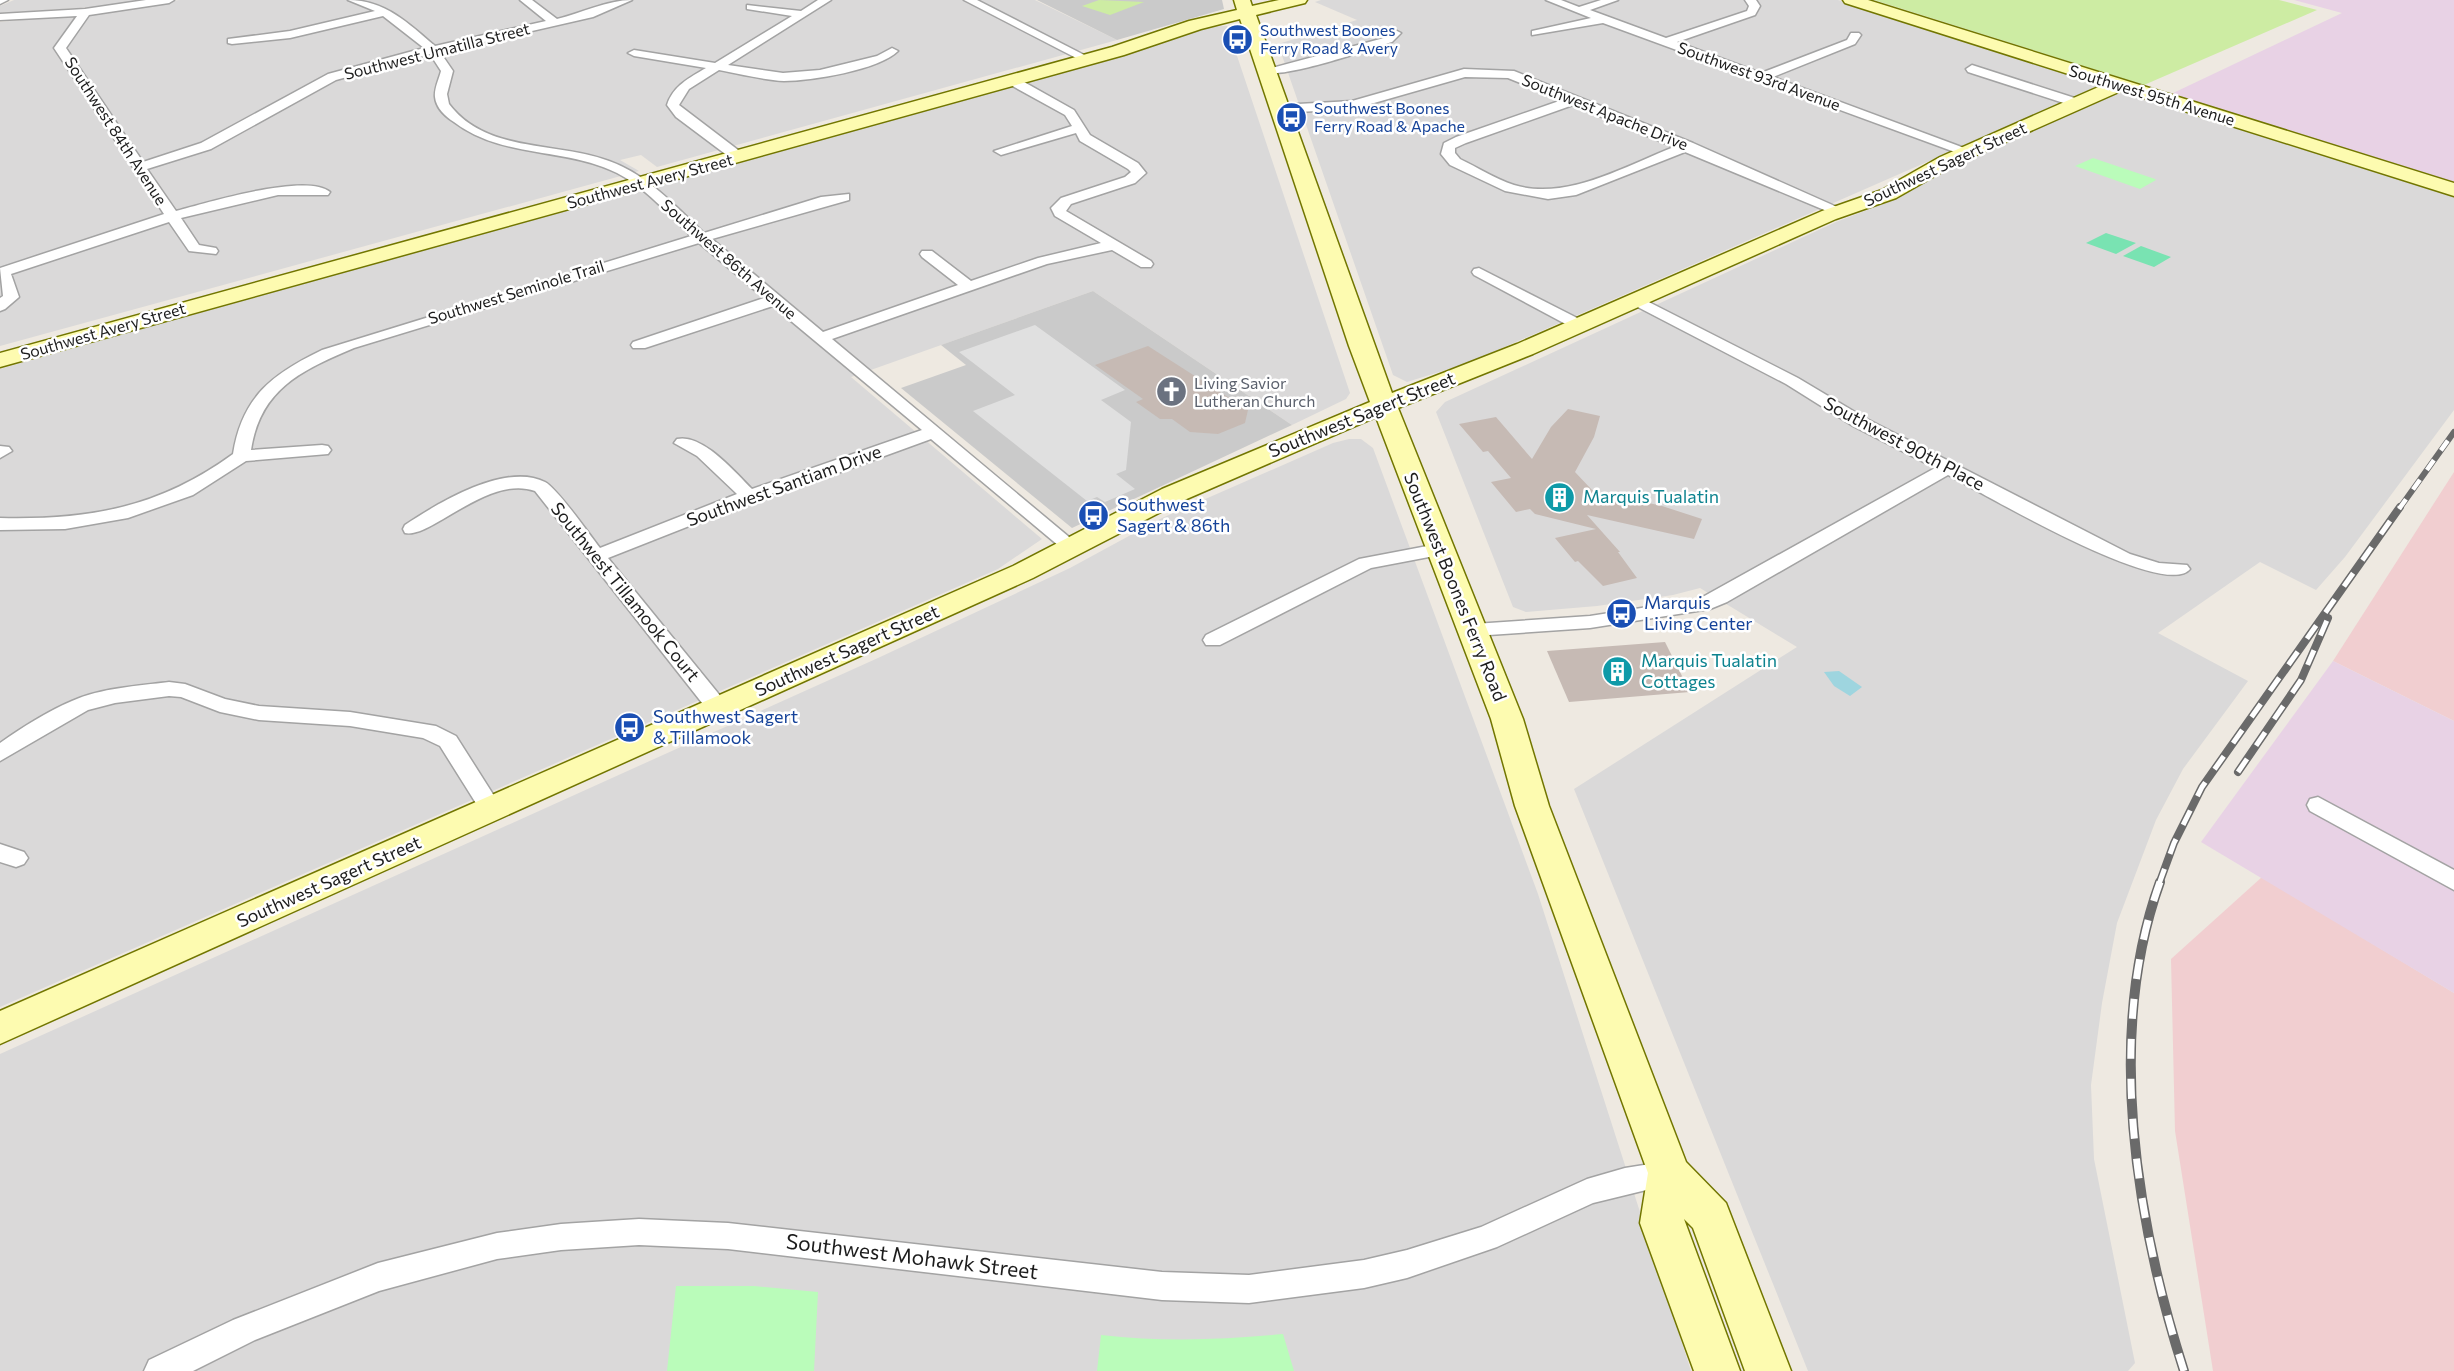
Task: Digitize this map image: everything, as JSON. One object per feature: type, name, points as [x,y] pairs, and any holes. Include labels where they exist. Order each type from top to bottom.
[{"type":"street","points":[[0,17],[85,12],[169,0]]},
{"type":"street","name":"Southwest 86th Avenue","points":[[353,0],[386,12],[433,50],[447,71],[441,97],[444,107],[472,132],[509,146],[592,159],[622,170],[641,183],[700,237],[1072,547]]},
{"type":"street","points":[[525,0],[556,23]]},
{"type":"street","name":"Southwest Umatilla Street","points":[[139,167],[206,146],[332,77],[433,50],[589,15],[627,0]]},
{"type":"street","points":[[737,156],[680,114],[673,105],[676,96],[685,86],[713,67],[826,0]]},
{"type":"street","points":[[969,0],[1086,60]]},
{"type":"street","name":"Southwest Avery Street","points":[[0,360],[1086,60],[1244,6],[1299,0]]},
{"type":"street","name":"Southwest 93rd Avenue","points":[[1551,0],[1968,152]]},
{"type":"street","points":[[1579,10],[1613,0]]},
{"type":"street","points":[[1666,42],[1751,13],[1755,6],[1750,0]]},
{"type":"street","name":"Southwest 95th Avenue","points":[[1851,0],[2454,190]]},
{"type":"street","name":"Southwest Boones Ferry Road","points":[[1244,6],[1360,346],[1474,630],[1507,719],[1532,806],[1669,1173],[1711,1217],[1768,1371]]},
{"type":"street","points":[[751,7],[801,14]]},
{"type":"street","name":"Southwest 84th Avenue","points":[[85,12],[61,48],[194,247],[211,251]]},
{"type":"street","points":[[232,41],[260,40],[386,12]]},
{"type":"street","points":[[1536,33],[1604,19]]},
{"type":"street","points":[[1267,71],[1293,68],[1388,40],[1395,33]]},
{"type":"street","points":[[1761,77],[1851,42],[1855,35]]},
{"type":"street","points":[[634,53],[764,75],[803,76],[881,58],[891,51]]},
{"type":"street","points":[[1972,69],[2077,103]]},
{"type":"street","name":"Southwest Apache Drive","points":[[1280,109],[1353,105],[1448,76],[1482,72],[1510,74],[1839,211]]},
{"type":"street","points":[[1011,80],[1063,108],[1074,118],[1085,138],[1133,166],[1139,173],[1130,180],[1066,201],[1058,208],[1060,213],[1146,264]]},
{"type":"street","name":"Southwest Sagert Street","points":[[0,1028],[492,810],[1072,547],[1163,499],[1579,325],[1839,211],[1898,190],[1936,167],[2119,85]]},
{"type":"street","points":[[1574,100],[1461,140],[1449,146],[1448,154],[1455,162],[1510,188],[1548,195],[1571,192],[1688,146]]},
{"type":"street","points":[[1001,151],[1079,128]]},
{"type":"street","points":[[0,306],[11,297],[2,272],[172,216],[275,191],[306,188],[323,192]]},
{"type":"street","name":"Southwest Seminole Trail","points":[[241,456],[242,433],[258,402],[282,377],[312,360],[386,332],[700,237],[844,197]]},
{"type":"street","points":[[820,338],[1043,261],[1113,245]]},
{"type":"street","points":[[927,254],[968,286]]},
{"type":"street","points":[[1479,272],[1579,325]]},
{"type":"street","points":[[639,345],[775,300]]},
{"type":"street","name":"Southwest 90th Place","points":[[1635,300],[1792,381],[1859,422],[2123,558],[2158,569],[2180,569]]},
{"type":"street","name":"Southwest Santiam Drive","points":[[597,556],[795,478],[850,463],[933,432]]},
{"type":"street","points":[[683,443],[703,452],[749,496]]},
{"type":"street","points":[[0,524],[33,526],[86,521],[134,512],[181,496],[215,478],[241,456],[322,450]]},
{"type":"street","points":[[1474,630],[1590,622],[1703,605],[1720,598],[1950,467]]},
{"type":"street","name":"Southwest Tillamook Court","points":[[412,529],[438,511],[484,492],[521,482],[541,487],[718,708]]},
{"type":"street","points":[[1213,640],[1366,563],[1443,549]]},
{"type":"street","points":[[0,753],[39,727],[81,705],[115,696],[169,689],[185,691],[220,705],[259,713],[350,719],[428,731],[448,741],[492,810]]},
{"type":"street","points":[[2318,805],[2454,881]]},
{"type":"street","name":"Southwest Boones Ferry Road","points":[[1669,1173],[1662,1223],[1717,1371]]},
{"type":"street","name":"Southwest Mohawk Street","points":[[160,1371],[244,1330],[377,1277],[497,1246],[561,1237],[639,1232],[728,1236],[1162,1286],[1249,1289],[1364,1274],[1408,1264],[1487,1238],[1587,1192],[1625,1181],[1669,1173]]},
{"type":"shaded area","points":[[14,0],[150,0],[108,6],[0,13],[0,6]]},
{"type":"shaded area","points":[[179,0],[1035,0],[1117,40],[657,167],[641,155],[620,160],[639,171],[0,346],[0,22],[117,11]]},
{"type":"shaded area","points":[[1037,0],[1222,0],[1224,9],[1117,40]]},
{"type":"shaded area","points":[[1838,0],[2105,84],[1468,363],[1407,382],[1393,375],[1278,44],[1357,20],[1315,2]]},
{"type":"shaded area","points":[[2294,0],[2454,0],[2454,183],[2171,94],[2342,13]]},
{"type":"shaded area","points":[[1227,26],[1350,393],[1346,399],[1292,425],[1093,291],[851,377],[1042,539],[998,569],[0,1007],[0,369],[1138,49],[1203,27]]},
{"type":"shaded area","points":[[2124,88],[2454,196],[2454,410],[2345,557],[2316,590],[2260,562],[2158,633],[2248,681],[2183,769],[2156,820],[2117,923],[2102,1003],[2091,1085],[2094,1159],[2135,1363],[2128,1371],[1808,1371],[1574,789],[1797,647],[1700,588],[1673,595],[1597,606],[1526,612],[1513,607],[1436,412],[1445,402],[1836,222],[1899,198],[1943,168]]},
{"type":"shaded area","points":[[1093,291],[1292,425],[1072,528],[901,388],[966,365],[941,345]]},
{"type":"shaded area","points":[[1035,325],[1125,390],[1101,400],[1131,422],[1126,470],[1116,474],[1135,489],[1105,502],[1097,497],[1087,501],[973,411],[1015,395],[959,352]]},
{"type":"shaded area","points":[[1361,439],[1373,448],[1538,894],[1691,1371],[0,1371],[0,1054],[878,658],[1070,568],[1162,518],[1333,443]]},
{"type":"shaded area","points":[[2454,472],[2454,721],[2333,661]]},
{"type":"shaded area","points":[[2333,661],[2454,721],[2454,993],[2201,842]]},
{"type":"shaded area","points":[[2262,877],[2454,993],[2454,1371],[2213,1371],[2175,1131],[2171,959]]},
{"type":"green space","points":[[1099,0],[1144,2],[1110,15],[1082,6]]},
{"type":"green space","points":[[1874,0],[2279,0],[2317,10],[2144,85]]},
{"type":"green space","points":[[2093,158],[2156,180],[2140,189],[2075,166]]},
{"type":"green space","points":[[2106,233],[2136,243],[2116,254],[2086,243]]},
{"type":"green space","points":[[2141,246],[2171,257],[2154,267],[2123,256]]},
{"type":"green space","points":[[676,1286],[754,1286],[818,1292],[814,1371],[667,1371]]},
{"type":"green space","points":[[1283,1334],[1294,1371],[1097,1371],[1101,1335],[1192,1339]]},
{"type":"water","points":[[1839,671],[1862,687],[1850,696],[1834,686],[1824,672]]},
{"type":"building","name":"Living Savior Lutheran Church","points":[[1148,346],[1248,410],[1245,423],[1218,434],[1190,432],[1172,419],[1160,419],[1136,402],[1143,399],[1095,365]]},
{"type":"building","name":"Marquis Tualatin","points":[[1568,409],[1600,416],[1594,437],[1575,472],[1592,490],[1662,506],[1702,519],[1694,539],[1587,515],[1620,552],[1637,578],[1603,586],[1578,561],[1575,562],[1555,538],[1596,529],[1535,514],[1530,509],[1516,512],[1491,482],[1511,478],[1488,451],[1483,452],[1459,424],[1496,417],[1532,459],[1551,427]]},
{"type":"building","name":"Marquis Tualatin Cottages","points":[[1665,642],[1690,692],[1569,702],[1547,651]]},
{"type":"railway","points":[[2399,509],[2454,432]]},
{"type":"railway","points":[[2159,884],[2174,843],[2202,787],[2400,507]]},
{"type":"railway","points":[[2238,772],[2301,680],[2328,618]]},
{"type":"railway","points":[[2160,882],[2143,940],[2134,1001],[2131,1064],[2133,1127],[2152,1253],[2184,1371]]},
{"type":"place","name":"Southwest Boones Ferry Road & Avery","points":[[1237,39]]},
{"type":"place","name":"Southwest Boones Ferry Road & Apache","points":[[1291,117]]},
{"type":"place","name":"Living Savior Lutheran Church","points":[[1171,392]]},
{"type":"place","name":"Marquis Tualatin","points":[[1560,497]]},
{"type":"place","name":"Southwest Sagert & 86th","points":[[1094,515]]},
{"type":"place","name":"Marquis Living Center","points":[[1621,613]]},
{"type":"place","name":"Marquis Tualatin Cottages","points":[[1618,671]]},
{"type":"place","name":"Southwest Sagert & Tillamook","points":[[630,727]]}]
